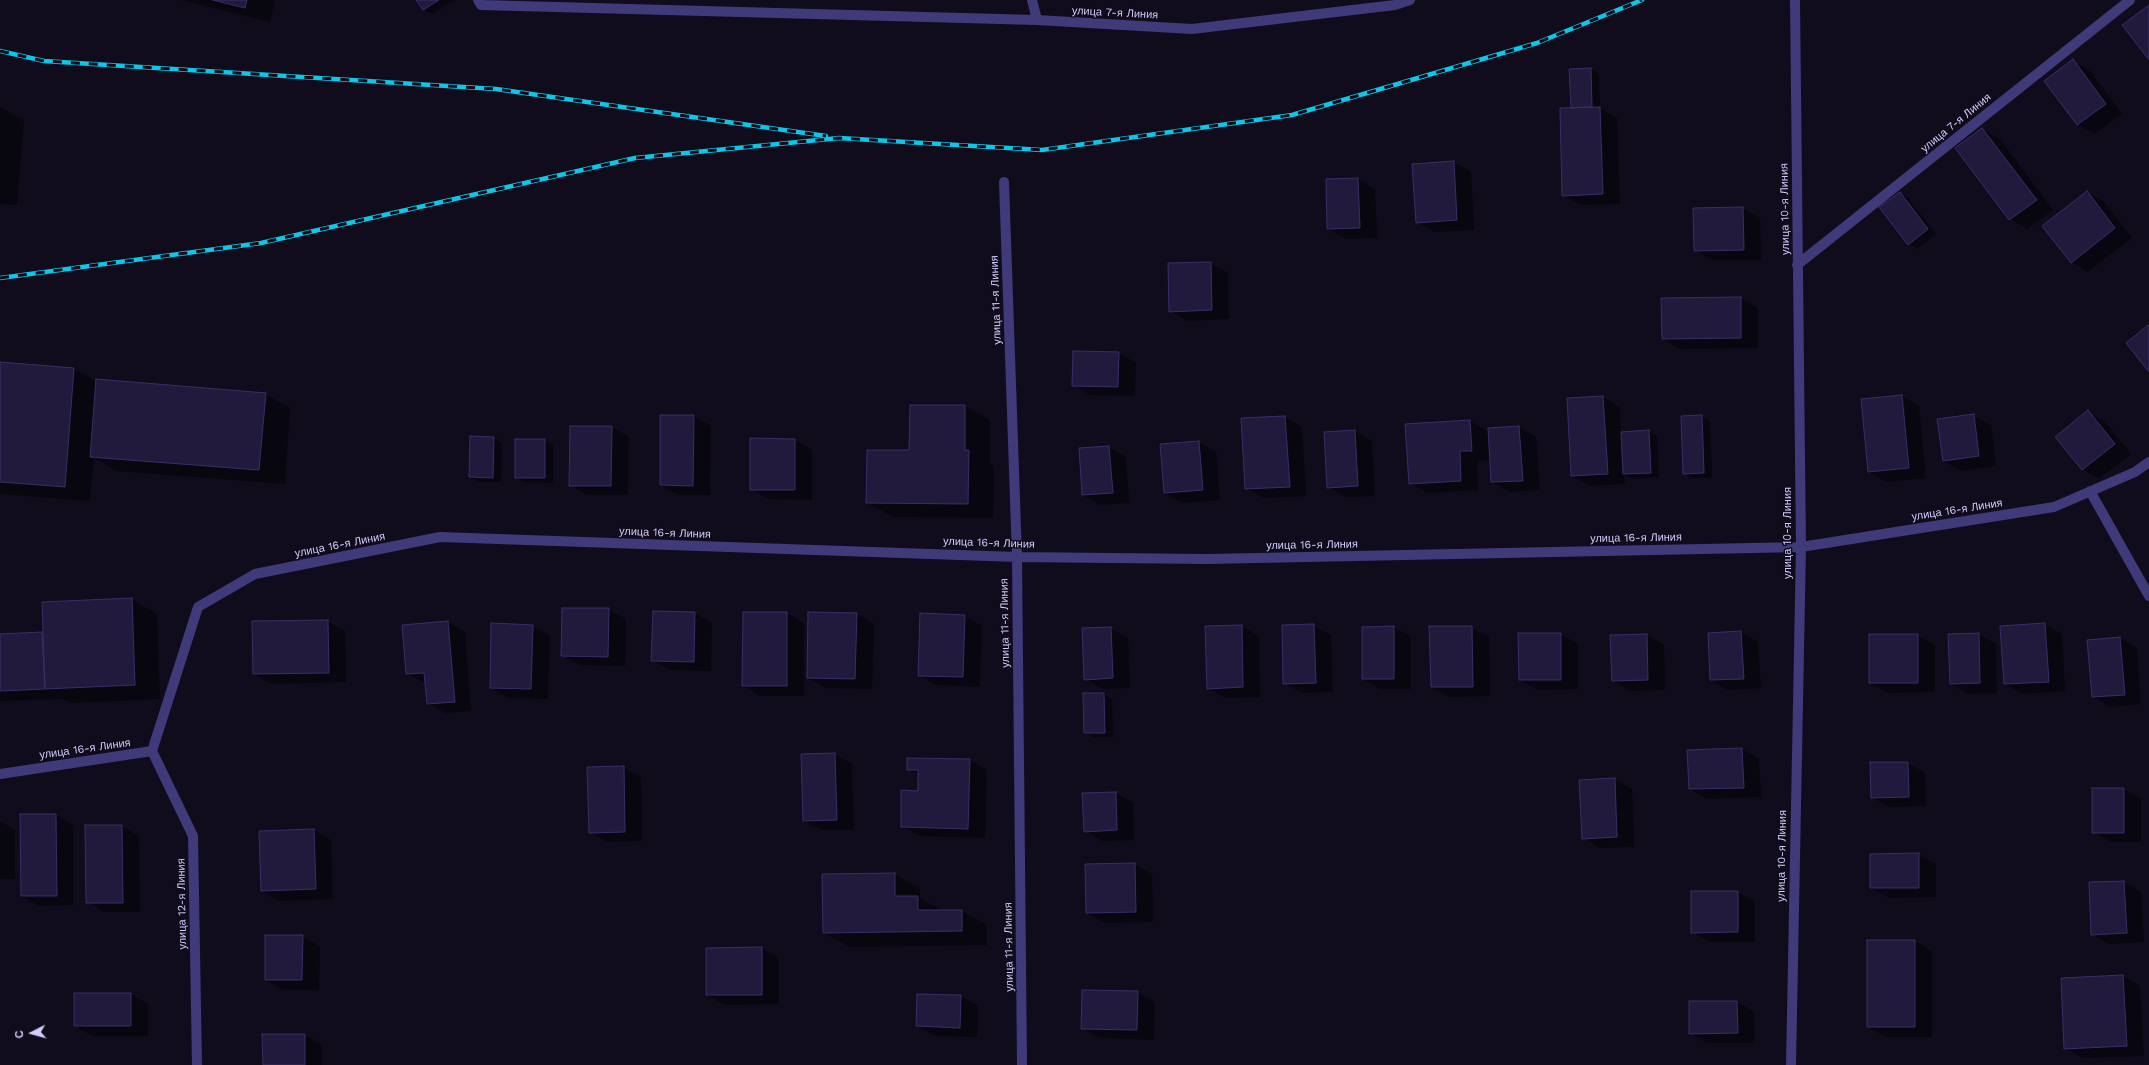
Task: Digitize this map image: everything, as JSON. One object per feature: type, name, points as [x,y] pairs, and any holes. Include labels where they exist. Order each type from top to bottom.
[{"type":"street","points":[[1032,0],[1037,20]]},
{"type":"street","name":"улица 7-я Линия","points":[[480,3],[1037,20],[1192,29],[1395,5],[1410,0]]},
{"type":"street","name":"улица 10-я Линия","points":[[1791,1065],[1801,547],[1795,0]]},
{"type":"street","name":"улица 7-я Линия","points":[[1798,265],[2130,0]]},
{"type":"street","name":"улица 11-я Линия","points":[[1004,182],[1017,556],[1022,1065]]},
{"type":"street","name":"улица 16-я Линия","points":[[0,774],[152,751],[198,607],[255,574],[440,537],[1017,556],[1207,559],[1801,547],[2054,507],[2135,472],[2149,462]]},
{"type":"street","points":[[2090,491],[2149,596]]},
{"type":"street","name":"улица 12-я Линия","points":[[152,751],[192,836],[197,1065]]},
{"type":"building","points":[[213,0],[247,0],[245,8]]},
{"type":"building","points":[[416,0],[439,0],[423,10]]},
{"type":"building","points":[[2149,5],[2149,60],[2122,25]]},
{"type":"building","points":[[2073,59],[2106,104],[2077,125],[2044,81]]},
{"type":"building","points":[[1591,68],[1592,107],[1571,108],[1569,69]]},
{"type":"building","points":[[1600,107],[1603,194],[1562,196],[1560,108]]},
{"type":"building","points":[[1982,128],[2037,200],[2009,220],[1955,148]]},
{"type":"building","points":[[1454,161],[1457,220],[1416,223],[1412,164]]},
{"type":"building","points":[[1358,178],[1360,228],[1327,229],[1326,179]]},
{"type":"building","points":[[2087,191],[2115,228],[2071,263],[2042,226]]},
{"type":"building","points":[[1900,192],[1928,229],[1908,245],[1879,207]]},
{"type":"building","points":[[1743,207],[1744,250],[1694,251],[1693,208]]},
{"type":"building","points":[[1211,262],[1212,310],[1169,312],[1168,263]]},
{"type":"building","points":[[1741,297],[1741,338],[1662,339],[1661,298]]},
{"type":"building","points":[[2148,325],[2149,326],[2149,372],[2126,343]]},
{"type":"building","points":[[1073,351],[1119,352],[1118,387],[1072,386]]},
{"type":"building","points":[[0,362],[74,368],[65,487],[0,482]]},
{"type":"building","points":[[96,379],[266,393],[259,470],[90,457]]},
{"type":"building","points":[[1902,395],[1909,468],[1868,472],[1861,399]]},
{"type":"building","points":[[1603,396],[1608,474],[1571,476],[1567,398]]},
{"type":"building","points":[[910,405],[965,405],[965,450],[969,450],[968,504],[866,503],[867,450],[909,450]]},
{"type":"building","points":[[2088,410],[2115,444],[2082,470],[2055,437]]},
{"type":"building","points":[[1974,414],[1979,456],[1943,461],[1937,419]]},
{"type":"building","points":[[660,415],[694,415],[693,486],[660,485]]},
{"type":"building","points":[[1702,415],[1704,473],[1683,474],[1681,416]]},
{"type":"building","points":[[1285,416],[1290,487],[1245,489],[1241,418]]},
{"type":"building","points":[[1470,420],[1472,451],[1460,451],[1461,481],[1409,484],[1405,424]]},
{"type":"building","points":[[570,426],[612,426],[611,486],[569,486]]},
{"type":"building","points":[[1519,426],[1523,481],[1491,482],[1488,428]]},
{"type":"building","points":[[1355,430],[1358,486],[1327,488],[1324,432]]},
{"type":"building","points":[[1649,430],[1651,473],[1623,474],[1621,432]]},
{"type":"building","points":[[470,436],[494,437],[493,478],[469,477]]},
{"type":"building","points":[[750,438],[795,439],[795,490],[750,490]]},
{"type":"building","points":[[515,439],[545,439],[545,478],[515,478]]},
{"type":"building","points":[[1199,441],[1203,490],[1164,493],[1160,444]]},
{"type":"building","points":[[1109,446],[1113,493],[1082,495],[1079,448]]},
{"type":"building","points":[[132,598],[135,685],[45,689],[42,602]]},
{"type":"building","points":[[562,608],[609,608],[608,657],[561,656]]},
{"type":"building","points":[[653,611],[695,612],[694,662],[651,661]]},
{"type":"building","points":[[743,612],[787,612],[787,686],[742,686]]},
{"type":"building","points":[[808,612],[857,613],[855,679],[807,678]]},
{"type":"building","points":[[920,613],[965,615],[963,677],[918,676]]},
{"type":"building","points":[[328,620],[329,673],[253,674],[252,621]]},
{"type":"building","points":[[448,621],[455,702],[427,704],[424,673],[406,674],[402,625]]},
{"type":"building","points":[[491,623],[533,625],[531,689],[490,688]]},
{"type":"building","points":[[2045,623],[2049,682],[2004,684],[2000,626]]},
{"type":"building","points":[[1314,624],[1316,683],[1283,684],[1282,625]]},
{"type":"building","points":[[1242,625],[1243,687],[1207,689],[1205,626]]},
{"type":"building","points":[[1394,626],[1394,679],[1362,679],[1362,627]]},
{"type":"building","points":[[1429,626],[1472,626],[1473,687],[1431,687]]},
{"type":"building","points":[[1111,627],[1113,678],[1084,680],[1082,628]]},
{"type":"building","points":[[1741,631],[1744,679],[1710,680],[1708,633]]},
{"type":"building","points":[[42,632],[45,689],[0,691],[0,634]]},
{"type":"building","points":[[1518,633],[1561,633],[1561,680],[1519,680]]},
{"type":"building","points":[[1979,633],[1980,683],[1950,684],[1948,634]]},
{"type":"building","points":[[1647,634],[1648,680],[1612,681],[1610,635]]},
{"type":"building","points":[[1869,634],[1918,634],[1918,683],[1869,683]]},
{"type":"building","points":[[2120,637],[2125,695],[2092,697],[2087,640]]},
{"type":"building","points":[[1083,693],[1104,693],[1105,733],[1084,733]]},
{"type":"building","points":[[1742,748],[1744,788],[1689,789],[1687,750]]},
{"type":"building","points":[[835,753],[837,820],[803,821],[801,754]]},
{"type":"building","points":[[907,758],[970,759],[968,829],[901,827],[901,790],[918,791],[918,770],[907,770]]},
{"type":"building","points":[[1870,762],[1908,762],[1909,797],[1871,798]]},
{"type":"building","points":[[624,766],[625,832],[589,833],[587,767]]},
{"type":"building","points":[[1615,778],[1617,837],[1582,839],[1579,780]]},
{"type":"building","points":[[2092,788],[2124,788],[2124,833],[2092,833]]},
{"type":"building","points":[[1116,792],[1117,830],[1084,832],[1082,793]]},
{"type":"building","points":[[20,814],[56,814],[57,896],[21,896]]},
{"type":"building","points":[[85,825],[122,825],[123,903],[86,903]]},
{"type":"building","points":[[314,829],[316,889],[261,891],[259,831]]},
{"type":"building","points":[[1919,853],[1919,888],[1870,888],[1870,854]]},
{"type":"building","points":[[1135,863],[1136,912],[1086,913],[1085,864]]},
{"type":"building","points":[[895,873],[895,896],[918,896],[918,910],[962,910],[962,931],[823,933],[822,874]]},
{"type":"building","points":[[2124,881],[2127,933],[2091,935],[2089,882]]},
{"type":"building","points":[[1691,891],[1738,891],[1738,932],[1691,933]]},
{"type":"building","points":[[265,935],[303,935],[302,980],[265,980]]},
{"type":"building","points":[[1867,940],[1915,940],[1915,1027],[1867,1027]]},
{"type":"building","points":[[762,947],[762,995],[706,995],[706,948]]},
{"type":"building","points":[[2123,975],[2127,1046],[2064,1049],[2061,978]]},
{"type":"building","points":[[1082,990],[1138,991],[1137,1030],[1081,1029]]},
{"type":"building","points":[[74,993],[131,993],[131,1026],[74,1026]]},
{"type":"building","points":[[917,994],[961,995],[960,1028],[916,1026]]},
{"type":"building","points":[[1689,1001],[1737,1001],[1738,1033],[1689,1034]]},
{"type":"building","points":[[262,1034],[305,1034],[305,1065],[263,1065]]},
{"type":"railway","points":[[0,278],[261,243],[635,158],[839,138],[1042,150],[1292,115],[1537,43],[1642,0]]},
{"type":"railway","points":[[0,51],[44,61],[496,89],[826,136]]}]
